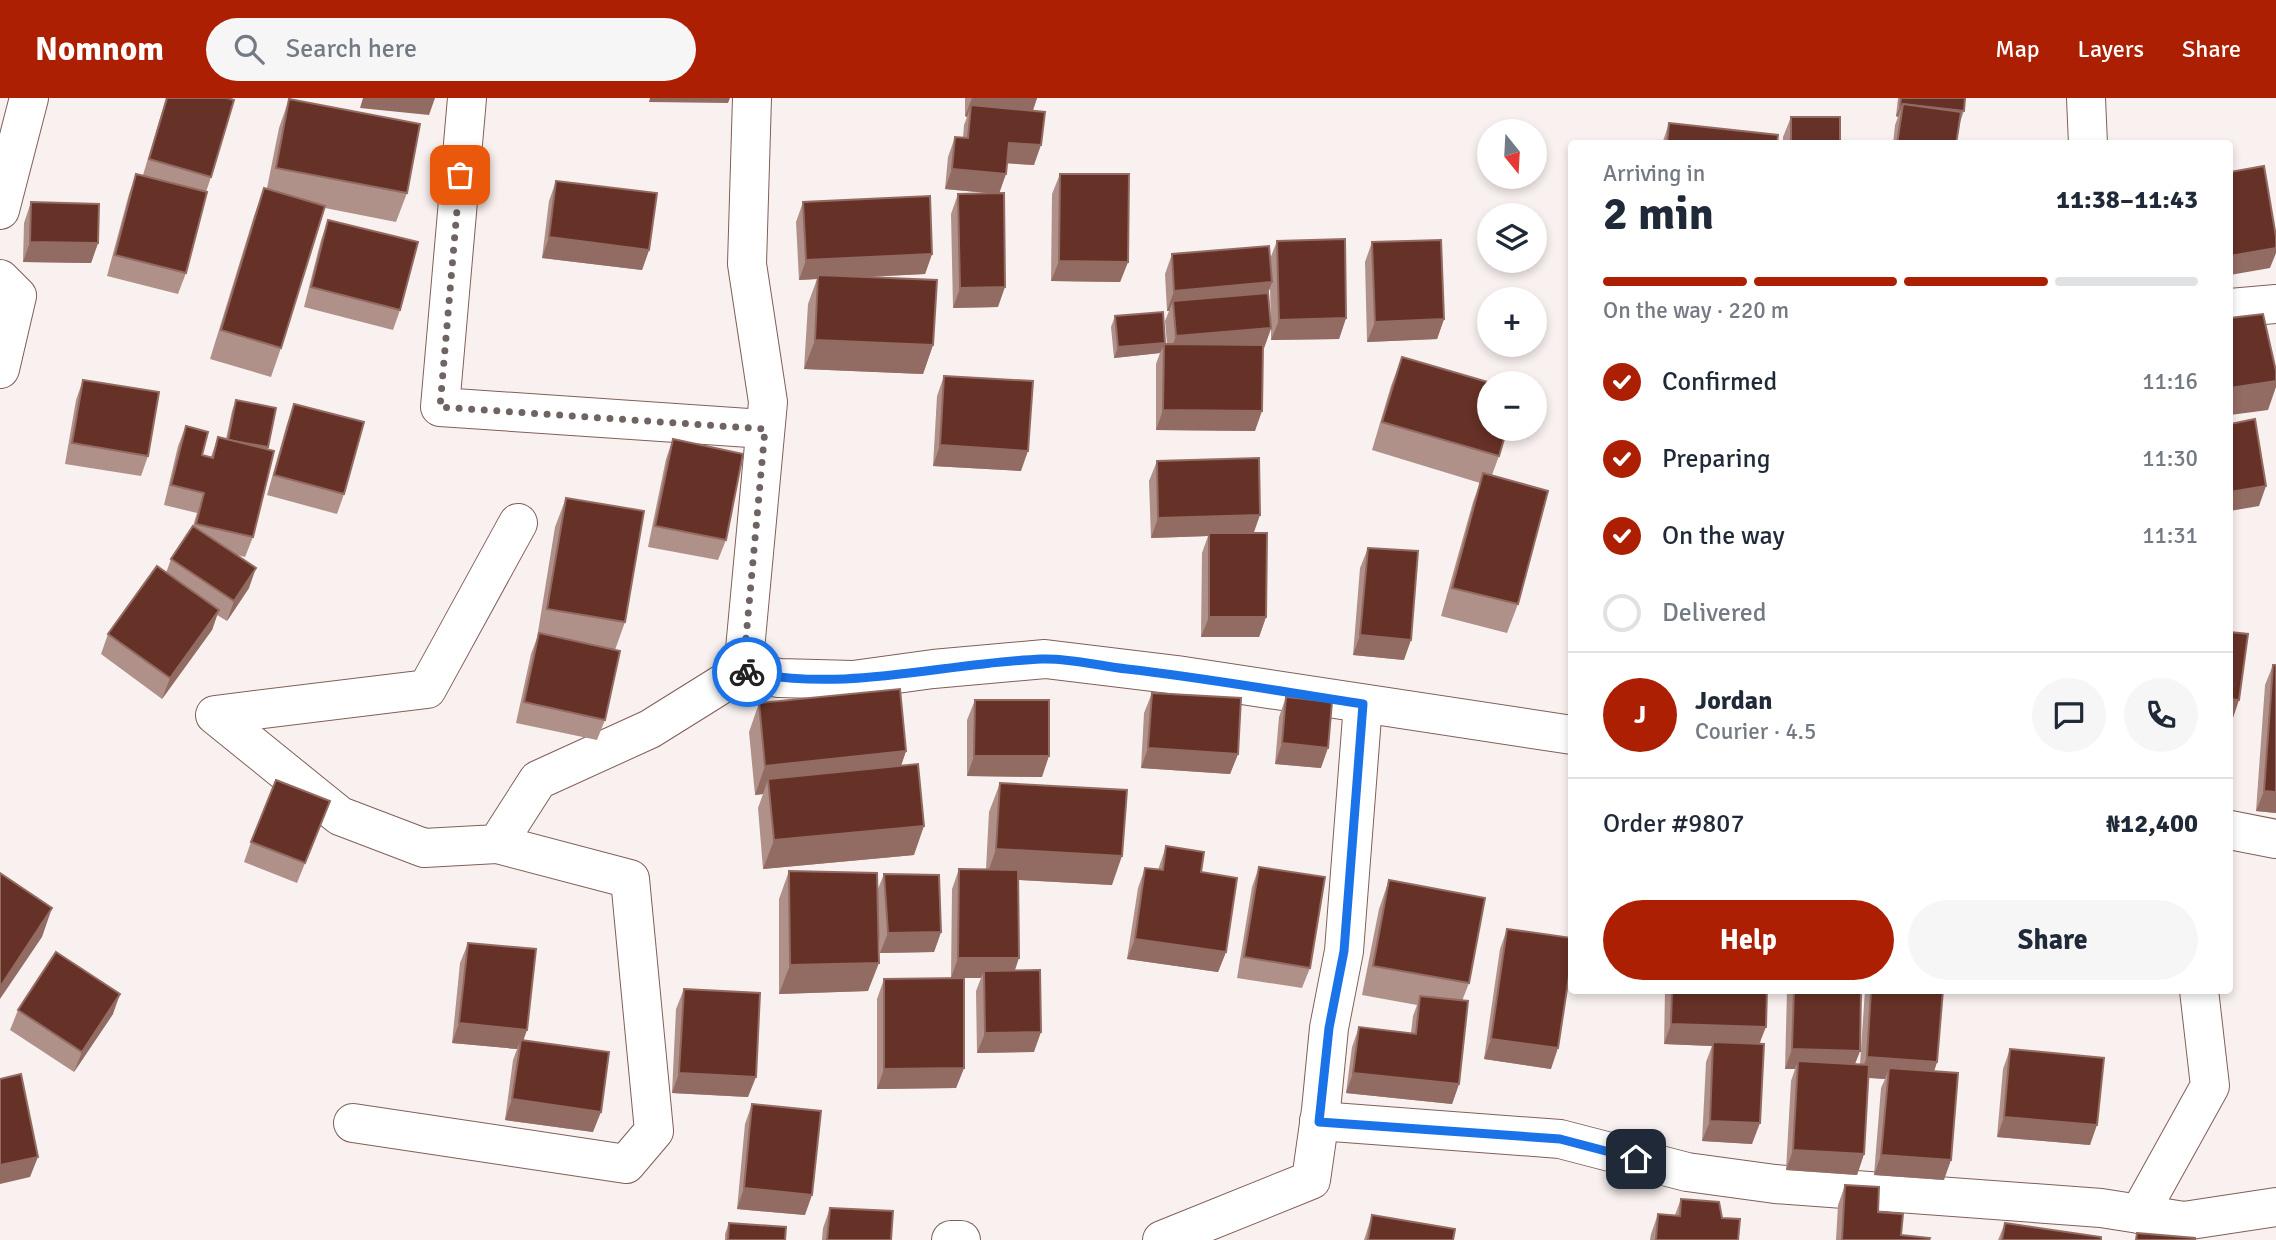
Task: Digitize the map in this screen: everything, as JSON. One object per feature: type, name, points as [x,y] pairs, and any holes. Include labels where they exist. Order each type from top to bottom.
[{"type":"street","points":[[0,210],[29,98]]},
{"type":"street","points":[[467,98],[440,407],[765,429]]},
{"type":"street","points":[[743,671],[768,402],[747,264],[752,98]]},
{"type":"street","points":[[2086,98],[2088,140]]},
{"type":"street","points":[[0,279],[17,296],[0,369]]},
{"type":"street","points":[[2233,308],[2276,304]]},
{"type":"street","points":[[353,1124],[626,1164],[654,1131],[629,879],[497,844],[424,848],[340,816],[215,715],[427,689],[518,523]]},
{"type":"street","points":[[497,844],[538,780],[650,729],[743,671],[779,678],[853,680],[933,669],[1045,659],[1177,675],[1568,734]]},
{"type":"street","points":[[1162,1240],[1311,1180],[1329,1028],[1344,951],[1363,704]]},
{"type":"street","points":[[2233,831],[2276,839]]},
{"type":"street","points":[[2139,1214],[2210,1086],[2199,994]]},
{"type":"street","points":[[1319,1122],[1560,1139],[1687,1172],[1775,1184],[2101,1208],[2183,1221],[2276,1207]]},
{"type":"street","points":[[951,1240],[961,1240]]},
{"type":"building","points":[[167,98],[234,100],[211,177],[149,159]]},
{"type":"building","points":[[1901,98],[1965,98],[1964,111],[1903,104],[1900,106]]},
{"type":"building","points":[[289,99],[420,124],[407,193],[276,168]]},
{"type":"building","points":[[1903,104],[1961,112],[1957,140],[1898,140]]},
{"type":"building","points":[[971,105],[1045,112],[1041,145],[1009,143],[1006,174],[952,169],[955,137],[968,138]]},
{"type":"building","points":[[1791,117],[1840,117],[1840,140],[1791,140]]},
{"type":"building","points":[[1669,123],[1778,135],[1777,140],[1667,140]]},
{"type":"building","points":[[2264,166],[2276,248],[2233,255],[2233,171]]},
{"type":"building","points":[[136,174],[207,192],[186,273],[115,255]]},
{"type":"building","points":[[1060,174],[1129,174],[1128,262],[1059,261]]},
{"type":"building","points":[[556,181],[657,193],[649,250],[549,237]]},
{"type":"building","points":[[264,188],[325,206],[281,348],[221,330]]},
{"type":"building","points":[[1004,193],[1005,287],[960,288],[958,194]]},
{"type":"building","points":[[930,196],[932,254],[806,260],[803,202]]},
{"type":"building","points":[[31,202],[99,204],[98,243],[30,242]]},
{"type":"building","points":[[328,220],[418,242],[400,310],[311,287]]},
{"type":"building","points":[[1345,239],[1346,318],[1279,320],[1277,241]]},
{"type":"building","points":[[1441,240],[1444,319],[1375,322],[1372,242]]},
{"type":"building","points":[[1269,246],[1272,282],[1174,291],[1172,254]]},
{"type":"building","points":[[818,275],[937,280],[933,345],[815,340]]},
{"type":"building","points":[[1268,293],[1271,328],[1176,336],[1173,301]]},
{"type":"building","points":[[1163,312],[1165,343],[1118,347],[1115,316]]},
{"type":"building","points":[[2263,314],[2276,381],[2233,388],[2233,318]]},
{"type":"building","points":[[1164,344],[1263,345],[1262,411],[1163,410]]},
{"type":"building","points":[[1402,357],[1477,379],[1477,441],[1503,441],[1499,456],[1382,422]]},
{"type":"building","points":[[944,376],[1033,381],[1028,451],[940,445]]},
{"type":"building","points":[[83,380],[159,392],[148,456],[72,443]]},
{"type":"building","points":[[236,400],[276,408],[268,447],[228,440]]},
{"type":"building","points":[[294,404],[364,422],[344,494],[274,475]]},
{"type":"building","points":[[2255,419],[2266,486],[2233,492],[2233,423]]},
{"type":"building","points":[[186,426],[208,432],[202,455],[213,458],[218,437],[274,451],[253,537],[196,524],[204,493],[171,485]]},
{"type":"building","points":[[673,439],[743,454],[726,540],[655,526]]},
{"type":"building","points":[[1259,458],[1260,515],[1158,518],[1157,461]]},
{"type":"building","points":[[1483,473],[1548,491],[1518,604],[1452,588]]},
{"type":"building","points":[[566,498],[644,511],[625,622],[547,609]]},
{"type":"building","points":[[193,526],[256,568],[234,601],[171,559]]},
{"type":"building","points":[[1209,533],[1267,533],[1266,617],[1209,617]]},
{"type":"building","points":[[1368,548],[1418,551],[1411,640],[1360,635]]},
{"type":"building","points":[[157,566],[219,610],[170,678],[108,634]]},
{"type":"building","points":[[2233,632],[2248,634],[2239,700],[2233,699]]},
{"type":"building","points":[[539,633],[620,651],[605,720],[524,702]]},
{"type":"building","points":[[2273,665],[2276,665],[2276,792],[2264,791]]},
{"type":"building","points":[[900,689],[906,751],[765,766],[759,703]]},
{"type":"building","points":[[1152,693],[1241,698],[1238,754],[1148,748]]},
{"type":"building","points":[[1286,697],[1332,702],[1328,748],[1282,743]]},
{"type":"building","points":[[975,700],[1049,700],[1049,756],[974,756]]},
{"type":"building","points":[[918,764],[924,826],[774,840],[768,779]]},
{"type":"building","points":[[276,780],[330,801],[305,863],[251,842]]},
{"type":"building","points":[[1000,783],[1127,790],[1122,856],[996,849]]},
{"type":"building","points":[[1166,846],[1204,852],[1201,872],[1237,878],[1226,952],[1135,939],[1145,868],[1163,870]]},
{"type":"building","points":[[1259,867],[1325,877],[1310,968],[1244,957]]},
{"type":"building","points":[[959,869],[1018,870],[1019,958],[958,958]]},
{"type":"building","points":[[789,871],[877,873],[879,963],[790,965]]},
{"type":"building","points":[[0,873],[52,908],[0,987]]},
{"type":"building","points":[[884,874],[939,875],[941,932],[888,933]]},
{"type":"building","points":[[1389,880],[1485,898],[1469,983],[1373,966]]},
{"type":"building","points":[[1507,929],[1568,937],[1568,982],[1558,1048],[1491,1039]]},
{"type":"building","points":[[468,943],[536,949],[527,1030],[459,1023]]},
{"type":"building","points":[[56,952],[120,994],[82,1052],[18,1010]]},
{"type":"building","points":[[1040,970],[1041,1032],[985,1033],[984,971]]},
{"type":"building","points":[[964,978],[964,1068],[884,1069],[884,979]]},
{"type":"building","points":[[684,989],[760,993],[756,1077],[679,1073]]},
{"type":"building","points":[[1672,994],[1767,994],[1766,1027],[1671,1024]]},
{"type":"building","points":[[1794,994],[1861,994],[1860,1051],[1792,1049]]},
{"type":"building","points":[[1871,994],[1943,994],[1937,1062],[1867,1057]]},
{"type":"building","points":[[1420,996],[1468,1001],[1459,1084],[1353,1073],[1359,1027],[1416,1034]]},
{"type":"building","points":[[521,1040],[609,1052],[601,1112],[512,1099]]},
{"type":"building","points":[[1713,1042],[1764,1044],[1760,1123],[1710,1121]]},
{"type":"building","points":[[2010,1049],[2104,1058],[2097,1125],[2004,1117]]},
{"type":"building","points":[[1798,1061],[1869,1065],[1864,1154],[1793,1150]]},
{"type":"building","points":[[1889,1068],[1958,1073],[1951,1160],[1881,1155]]},
{"type":"building","points":[[21,1074],[38,1157],[0,1165],[0,1079]]},
{"type":"building","points":[[752,1104],[821,1111],[812,1195],[744,1188]]},
{"type":"building","points":[[1845,1185],[1879,1187],[1878,1212],[1903,1214],[1901,1235],[1930,1238],[1929,1240],[1842,1240]]},
{"type":"building","points":[[1681,1199],[1719,1202],[1722,1218],[1740,1219],[1738,1240],[1656,1240],[1658,1214],[1680,1216]]},
{"type":"building","points":[[830,1208],[893,1211],[891,1240],[827,1240]]},
{"type":"building","points":[[1372,1215],[1455,1229],[1453,1240],[1368,1240]]},
{"type":"building","points":[[729,1223],[786,1227],[785,1240],[728,1240]]},
{"type":"building","points":[[2005,1223],[2101,1237],[2101,1240],[2002,1240]]},
{"type":"building","points":[[2137,1233],[2195,1238],[2195,1240],[2136,1240]]},
{"type":"way so far","points":[[460,175],[440,407],[765,429],[743,671],[747,672]]},
{"type":"route","points":[[747,672],[779,678],[853,680],[933,669],[1045,659],[1177,675],[1363,704],[1344,951],[1329,1028],[1319,1122],[1560,1139],[1636,1159]]}]
